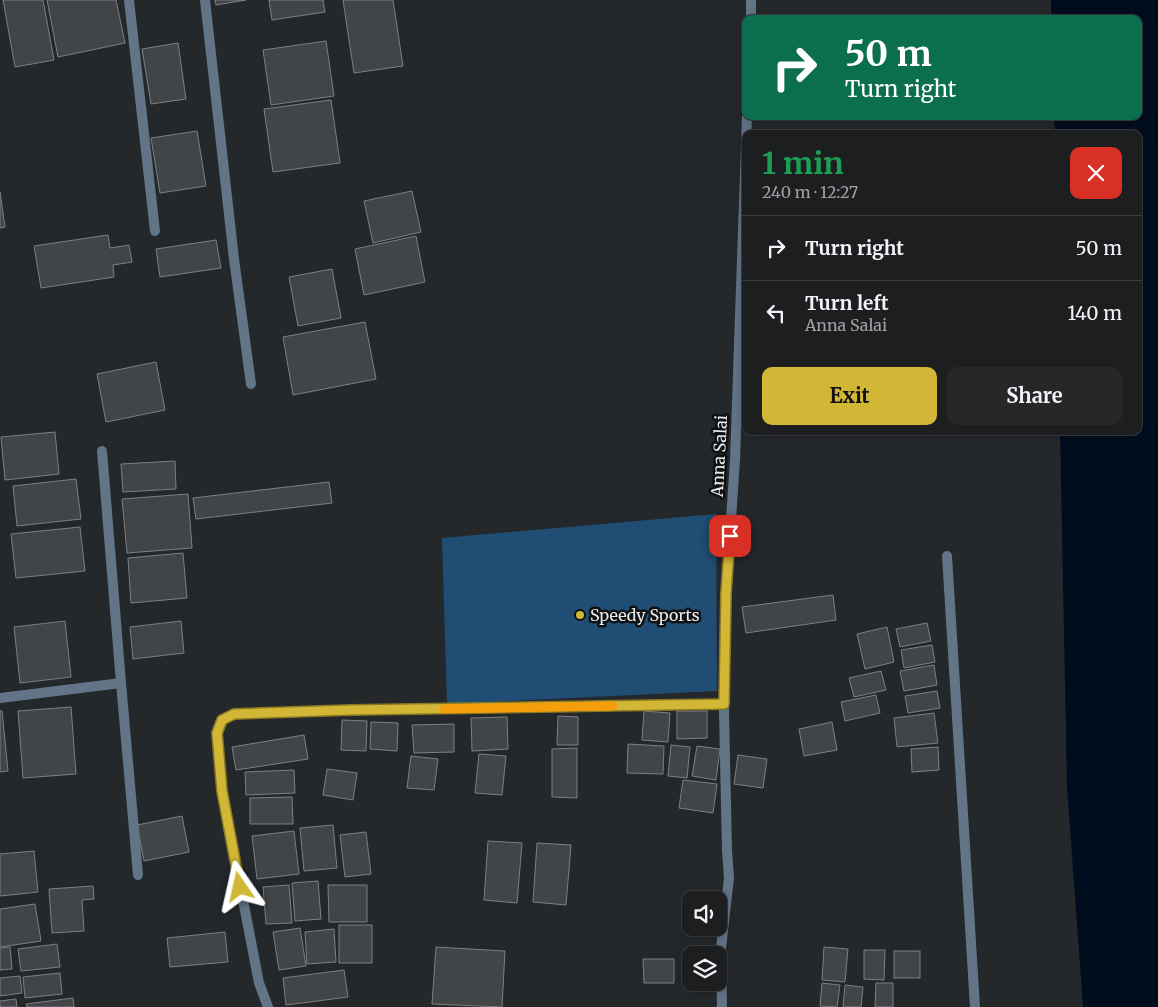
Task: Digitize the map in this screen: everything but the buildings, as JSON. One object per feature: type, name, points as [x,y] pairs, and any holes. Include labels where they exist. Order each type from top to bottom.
[{"type":"street","points":[[129,0],[155,231]]},
{"type":"street","points":[[205,0],[234,259],[251,384]]},
{"type":"street","points":[[750,15],[751,0]]},
{"type":"street","name":"Anna Salai","points":[[722,1007],[722,948],[729,878],[724,704],[726,593],[735,460],[742,259]]},
{"type":"street","points":[[102,451],[138,875]]},
{"type":"street","points":[[947,556],[975,1007]]},
{"type":"street","points":[[0,698],[121,683]]},
{"type":"street","points":[[268,1007],[258,983],[222,791],[217,733],[222,720],[234,714],[350,710],[724,704]]},
{"type":"shaded area","points":[[1051,0],[1158,0],[1158,1007],[1083,1007],[1067,787],[1060,435],[1142,435],[1142,130],[1055,130],[1054,120],[1142,120],[1142,15],[1051,15]]},
{"type":"shaded area","name":"Speedy Sports","points":[[716,514],[717,691],[447,704],[442,538]]},
{"type":"slow traffic","points":[[444,709],[613,706]]},
{"type":"place","name":"Speedy Sports","points":[[580,615]]},
{"type":"route","points":[[240,887],[222,791],[217,733],[222,720],[234,714],[350,710],[724,704],[726,593],[730,536]]}]
